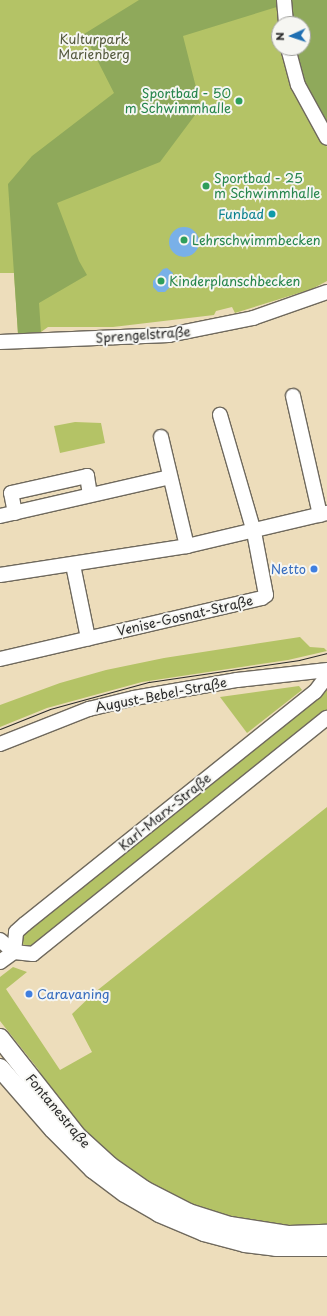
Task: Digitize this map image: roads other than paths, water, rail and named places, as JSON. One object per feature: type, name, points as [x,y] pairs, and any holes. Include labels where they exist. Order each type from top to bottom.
[{"type":"main road","name":"Fontanestraße","points":[[0,1038],[78,1137],[110,1166],[144,1190],[189,1213],[230,1226],[277,1234],[327,1234]]},
{"type":"main road","name":"Fontanestraße","points":[[0,1068],[77,1154],[108,1182],[139,1203],[179,1223],[223,1238],[276,1247],[327,1247]]},
{"type":"street","points":[[284,0],[285,16]]},
{"type":"street","points":[[290,56],[298,85],[327,138]]},
{"type":"street","name":"Sprengelstraße","points":[[0,342],[169,336],[253,318],[327,292]]},
{"type":"street","points":[[1,571],[73,565],[187,546],[254,532],[324,514],[293,396]]},
{"type":"street","name":"Venise-Gosnat-Straße","points":[[0,659],[262,598],[266,595],[254,532],[220,415]]},
{"type":"street","points":[[161,437],[187,546]]},
{"type":"street","points":[[15,513],[11,493],[87,476],[90,495]]},
{"type":"street","points":[[0,516],[170,477]]},
{"type":"street","points":[[73,565],[88,638]]},
{"type":"street","name":"August-Bebel-Straße","points":[[0,744],[90,709],[134,698],[237,680],[327,670]]},
{"type":"street","name":"Karl-Marx-Straße","points":[[14,952],[16,932],[25,924],[314,692],[327,676]]},
{"type":"street","points":[[0,940],[14,952],[33,954],[327,718]]},
{"type":"street","points":[[0,962],[14,952]]},
{"type":"water","name":"Lehrschwimmbecken","points":[[184,227],[190,228],[198,236],[198,248],[190,256],[184,257],[178,256],[170,248],[169,242],[170,236],[178,228]]},
{"type":"water","name":"Kinderplanschbecken","points":[[167,268],[173,273],[169,288],[165,292],[158,292],[153,287],[153,281],[163,269]]},
{"type":"tram line","points":[[0,729],[50,709],[149,682],[299,660],[327,653]]},
{"type":"place","name":"Sportbad - 50 m Schwimmhalle","points":[[239,101]]},
{"type":"place","name":"Sportbad - 25 m Schwimmhalle","points":[[206,186]]},
{"type":"place","name":"Funbad","points":[[272,214]]},
{"type":"place","name":"Lehrschwimmbecken","points":[[184,240]]},
{"type":"place","name":"Kinderplanschbecken","points":[[161,281]]},
{"type":"place","name":"Netto","points":[[314,569]]},
{"type":"place","name":"Caravaning","points":[[29,994]]},
{"type":"park label","name":"Kulturpark Marienberg","points":[[94,48]]}]
